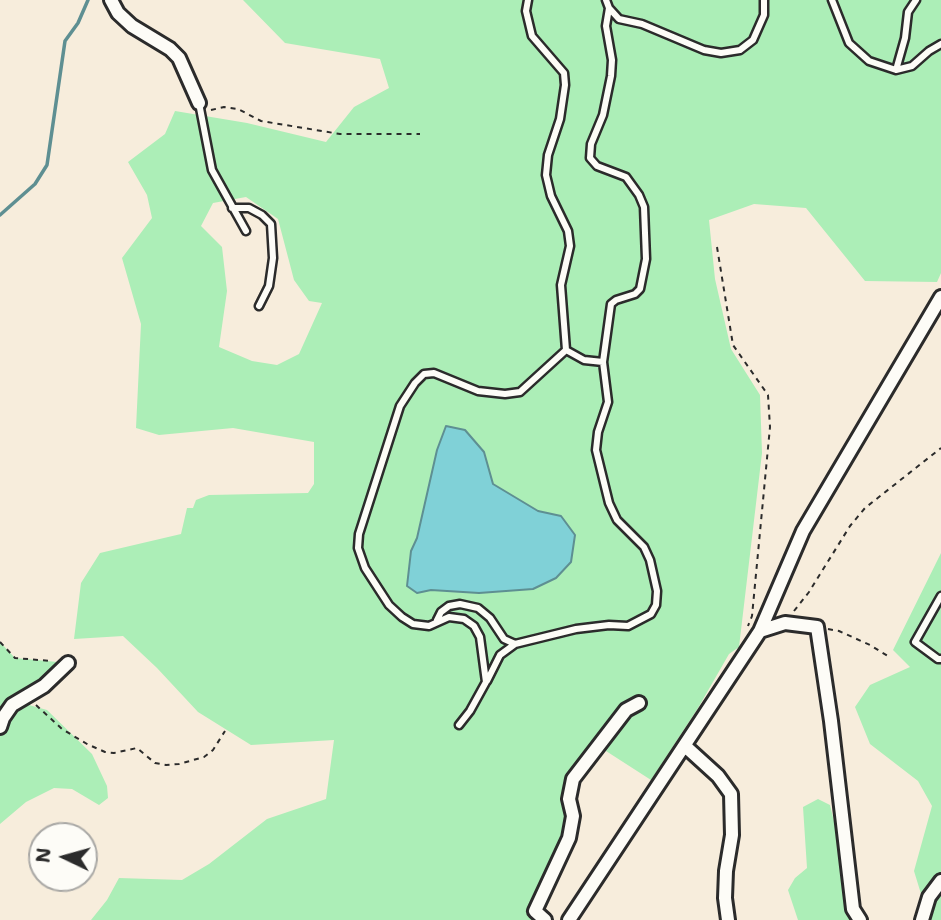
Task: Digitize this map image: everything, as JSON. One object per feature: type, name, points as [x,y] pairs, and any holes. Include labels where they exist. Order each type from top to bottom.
[{"type":"street","points":[[111,0],[118,13],[132,26],[170,49],[179,58],[200,108]]},
{"type":"street","points":[[569,920],[760,631],[803,531],[941,297]]},
{"type":"street","points":[[760,631],[785,623],[817,628],[853,909],[860,920]]},
{"type":"street","points":[[0,727],[12,705],[44,686],[68,663]]},
{"type":"street","points":[[545,920],[535,911],[569,838],[573,816],[569,799],[573,779],[626,710],[639,703]]},
{"type":"street","points":[[685,746],[718,776],[731,794],[732,835],[725,898],[728,920]]},
{"type":"street","points":[[922,920],[929,897],[941,881]]},
{"type":"lane","points":[[528,0],[526,11],[532,36],[564,73],[560,119],[548,155],[546,175],[551,196],[568,231],[570,246],[561,285],[566,350]]},
{"type":"lane","points":[[606,0],[619,19],[642,24],[704,51],[721,53],[740,50],[753,40],[764,15],[764,0]]},
{"type":"lane","points":[[832,0],[849,43],[869,61],[896,70],[912,66],[941,44]]},
{"type":"lane","points":[[896,70],[905,37],[908,12],[916,0]]},
{"type":"lane","points":[[459,725],[470,711],[500,655],[515,644],[576,629],[628,626],[651,614],[656,605],[657,591],[650,560],[644,547],[617,520],[609,503],[596,450],[598,432],[608,402],[603,362],[611,304],[640,289],[646,259],[644,207],[639,195],[626,177],[597,166],[590,158],[591,144],[603,115],[611,76],[612,60],[606,26],[609,8]]},
{"type":"lane","points":[[200,108],[212,170],[246,231]]},
{"type":"lane","points":[[232,208],[249,208],[271,224],[273,258],[269,286],[259,306]]},
{"type":"lane","points":[[566,350],[584,360],[603,362]]},
{"type":"lane","points":[[486,682],[480,637],[474,626],[464,619],[449,617],[429,626],[413,624],[402,617],[390,605],[365,568],[358,548],[359,534],[400,406],[424,374],[434,373],[478,391],[506,394],[520,392],[566,350]]},
{"type":"lane","points":[[941,596],[915,642],[937,659],[941,659]]},
{"type":"lane","points":[[436,622],[441,612],[449,606],[460,604],[478,608],[490,618],[504,639],[515,644]]},
{"type":"path","points":[[200,108],[238,109],[261,121],[340,134],[421,134]]},
{"type":"path","points":[[717,247],[733,345],[768,395],[770,427],[752,616],[746,633]]},
{"type":"path","points":[[785,623],[865,508],[941,448]]},
{"type":"path","points":[[817,628],[839,631],[891,658]]},
{"type":"path","points":[[0,642],[15,659],[68,663]]},
{"type":"path","points":[[28,696],[62,729],[87,744],[114,753],[137,748],[155,763],[166,765],[204,757],[213,751],[225,731]]},
{"type":"green space","points":[[243,0],[941,0],[941,273],[937,282],[865,281],[806,208],[754,204],[709,220],[715,279],[731,349],[760,395],[762,453],[739,647],[729,654],[651,780],[592,742],[566,790],[568,818],[562,828],[563,837],[531,910],[541,920],[91,920],[107,900],[119,878],[182,880],[209,864],[267,819],[326,799],[334,740],[251,745],[198,712],[123,636],[74,639],[81,583],[100,553],[181,534],[187,508],[193,508],[196,500],[209,495],[308,493],[314,484],[314,442],[233,428],[159,435],[136,428],[141,324],[122,258],[152,218],[147,195],[128,162],[165,134],[175,111],[247,123],[326,142],[354,107],[389,88],[380,59],[285,43]],"holes":[[[246,197],[278,219],[294,280],[309,301],[322,303],[299,354],[277,365],[252,361],[219,347],[227,291],[222,247],[201,226],[213,203]]]},
{"type":"green space","points":[[941,553],[941,920],[929,920],[914,871],[932,806],[918,781],[870,744],[855,707],[870,685],[910,667],[893,650]]},
{"type":"green space","points":[[0,642],[15,658],[68,663],[18,702],[47,710],[92,754],[107,786],[108,798],[99,805],[72,789],[54,788],[26,802],[0,824]]},
{"type":"green space","points":[[818,799],[830,805],[858,920],[798,920],[788,890],[795,878],[807,868],[803,807]]},
{"type":"water","points":[[446,426],[465,430],[484,452],[493,484],[538,511],[561,516],[575,535],[571,562],[556,578],[533,589],[479,593],[431,590],[417,593],[407,586],[411,551],[417,538],[437,450]]},
{"type":"waterway","points":[[0,215],[35,184],[47,165],[65,41],[78,23],[88,0]]}]
